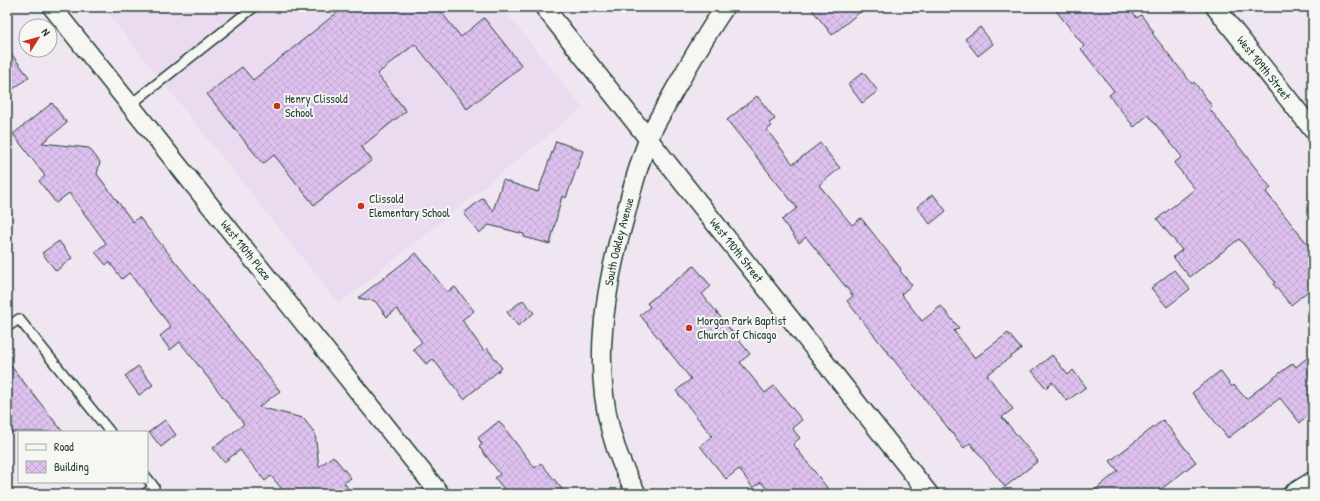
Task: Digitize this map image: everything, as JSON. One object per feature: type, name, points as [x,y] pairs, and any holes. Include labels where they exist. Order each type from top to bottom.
[{"type":"street","name":"West 110th Place","points":[[52,7],[440,494]]},
{"type":"street","name":"West 110th Street","points":[[544,7],[929,494]]},
{"type":"street","name":"South Oakley Avenue","points":[[637,494],[624,472],[608,423],[602,385],[601,344],[607,288],[632,191],[648,139],[705,35],[725,7]]},
{"type":"street","name":"West 109th Street","points":[[1215,7],[1313,130]]},
{"type":"street","points":[[1292,494],[1313,481]]},
{"type":"lane","points":[[130,105],[254,7]]},
{"type":"lane","points":[[7,327],[18,319],[109,431]]},
{"type":"lane","points":[[145,494],[154,487],[148,479]]},
{"type":"shaded area","name":"Clissold Elementary School","points":[[103,7],[502,7],[582,108],[339,304]]},
{"type":"building","name":"Henry Clissold School","points":[[344,7],[437,7],[461,37],[484,18],[522,66],[467,109],[415,44],[377,74],[406,111],[361,147],[372,160],[314,205],[274,155],[263,164],[207,94],[242,67],[253,80]]},
{"type":"building","points":[[810,7],[866,7],[832,35]]},
{"type":"building","points":[[1053,7],[1129,7],[1137,18],[1141,15],[1154,32],[1152,33],[1192,84],[1194,82],[1212,106],[1209,108],[1271,188],[1266,192],[1313,251],[1313,287],[1291,305],[1273,284],[1275,282],[1239,239],[1190,277],[1173,257],[1182,250],[1157,219],[1195,189],[1174,163],[1182,157],[1148,115],[1134,127],[1109,95],[1114,91],[1081,49],[1084,46]]},
{"type":"building","points":[[980,27],[993,44],[978,56],[965,39]]},
{"type":"building","points":[[7,48],[29,77],[7,94]]},
{"type":"building","points":[[863,72],[878,91],[862,103],[848,84]]},
{"type":"building","points":[[757,96],[775,119],[769,123],[772,126],[767,130],[793,164],[820,143],[840,168],[819,185],[852,225],[861,218],[901,269],[900,271],[912,285],[901,294],[922,321],[941,306],[959,328],[954,331],[975,358],[1008,333],[1021,349],[987,375],[1013,409],[1002,417],[1038,461],[1005,487],[970,443],[964,448],[869,329],[847,301],[853,296],[806,237],[799,243],[782,220],[797,208],[727,120]]},
{"type":"building","points":[[52,103],[67,123],[42,143],[89,148],[100,162],[97,174],[133,222],[139,217],[280,391],[259,407],[303,418],[315,433],[319,467],[333,456],[351,478],[344,483],[353,494],[286,494],[271,476],[265,481],[240,450],[224,462],[213,448],[244,424],[180,342],[170,350],[160,336],[171,327],[129,273],[122,279],[109,262],[106,265],[95,252],[106,243],[69,193],[56,203],[39,181],[45,176],[13,134]]},
{"type":"building","points":[[556,141],[583,151],[566,198],[562,196],[550,244],[524,237],[524,234],[489,225],[479,233],[464,213],[483,198],[493,211],[503,180],[538,192]]},
{"type":"building","points":[[933,194],[946,211],[930,224],[917,207]]},
{"type":"building","points":[[59,241],[72,258],[56,271],[42,253]]},
{"type":"building","points":[[416,253],[447,292],[455,287],[474,311],[462,320],[484,351],[487,348],[502,368],[464,399],[433,359],[426,364],[413,349],[422,342],[397,309],[387,317],[375,301],[358,298]]},
{"type":"building","points":[[694,266],[711,286],[702,294],[750,354],[740,362],[765,393],[774,386],[802,420],[792,428],[800,438],[793,444],[832,494],[771,494],[761,482],[753,488],[739,469],[726,479],[700,446],[712,436],[676,391],[691,379],[640,315],[650,307],[647,303]]},
{"type":"building","points":[[1174,270],[1190,289],[1167,307],[1151,288]]},
{"type":"building","points":[[523,300],[534,313],[518,326],[507,312]]},
{"type":"building","points":[[1313,353],[1313,412],[1300,423],[1280,398],[1228,438],[1192,393],[1220,371],[1232,387],[1234,385],[1246,399],[1293,363],[1296,367]]},
{"type":"building","points":[[1052,355],[1068,375],[1073,370],[1086,387],[1067,401],[1052,382],[1046,388],[1032,371]]},
{"type":"building","points":[[7,361],[62,431],[7,432]]},
{"type":"building","points":[[138,366],[153,385],[139,395],[125,376]]},
{"type":"building","points":[[165,420],[176,435],[161,447],[149,432]]},
{"type":"building","points":[[1163,420],[1196,462],[1155,494],[1090,494],[1118,471],[1110,461]]},
{"type":"building","points":[[499,421],[535,468],[541,463],[566,494],[508,494],[495,478],[500,474],[479,447],[482,444],[478,438]]},
{"type":"place","name":"Henry Clissold School","points":[[277,106]]},
{"type":"place","name":"Clissold Elementary School","points":[[361,206]]},
{"type":"place","name":"Morgan Park Baptist Church of Chicago","points":[[689,328]]}]
